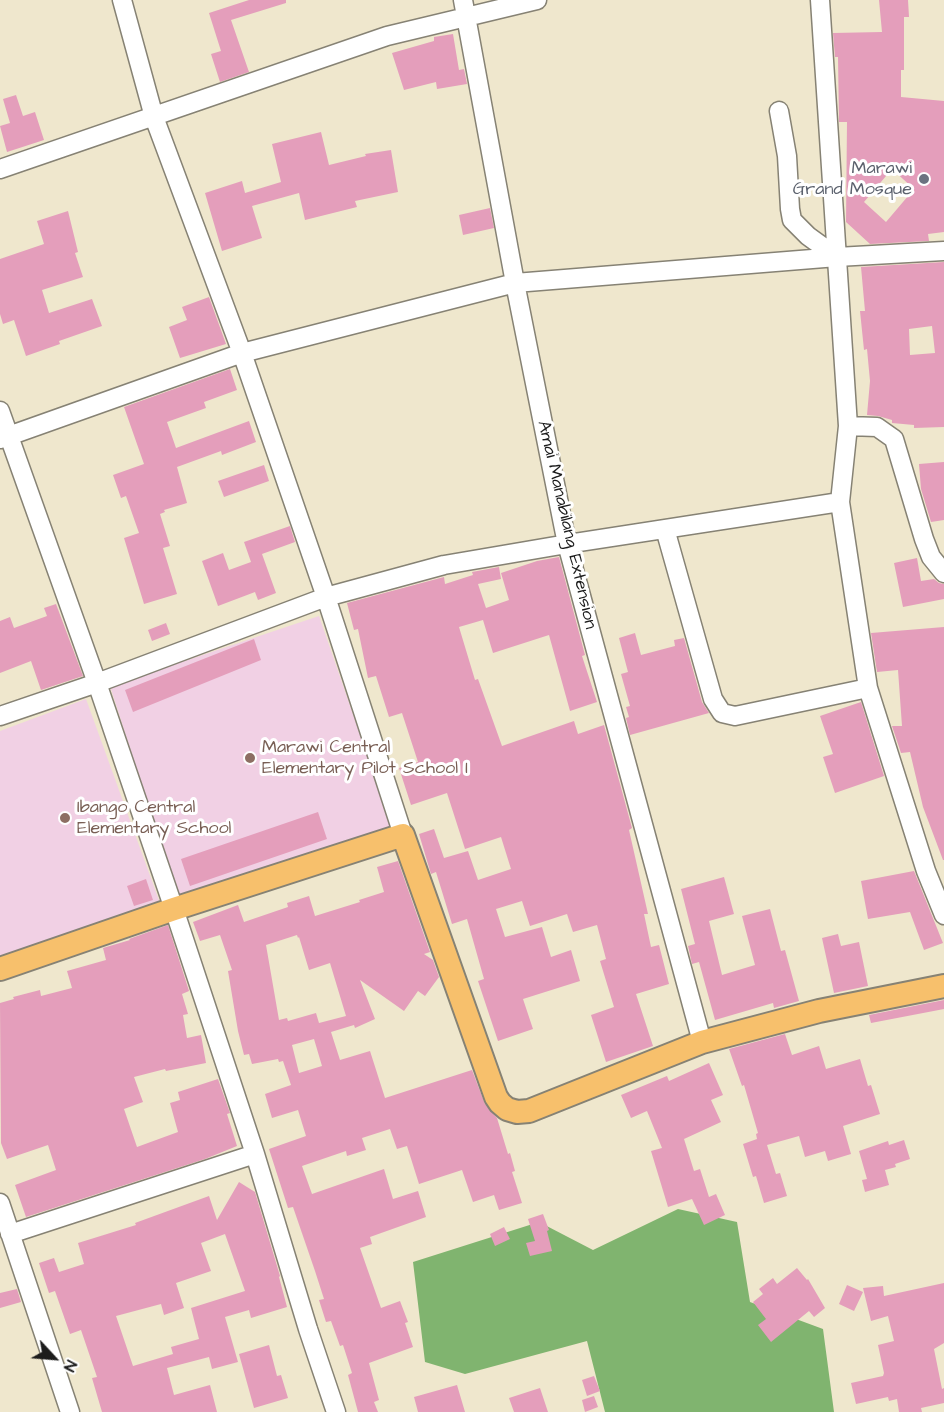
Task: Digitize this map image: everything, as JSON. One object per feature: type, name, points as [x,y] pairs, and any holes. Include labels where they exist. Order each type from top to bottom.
[{"type":"main road","points":[[0,969],[174,909],[403,836],[496,1096],[507,1109],[517,1112],[529,1111],[702,1042],[819,1011],[944,986]]},
{"type":"street","points":[[122,0],[154,117],[242,353],[326,597],[403,836]]},
{"type":"street","points":[[0,169],[464,8],[537,0]]},
{"type":"street","points":[[820,0],[848,426],[840,502],[868,688],[926,871],[944,915]]},
{"type":"street","name":"Amai Manabilang Extension","points":[[464,8],[515,283],[567,543],[702,1042]]},
{"type":"street","points":[[779,111],[787,156],[792,220],[807,236],[837,257]]},
{"type":"street","points":[[4,438],[242,353],[515,283],[837,257],[944,251]]},
{"type":"street","points":[[0,411],[4,438],[97,682],[174,909],[255,1154],[308,1329],[336,1412]]},
{"type":"street","points":[[848,426],[877,427],[894,439],[924,539],[931,557],[944,573]]},
{"type":"street","points":[[0,716],[326,597],[444,565],[567,543],[840,502]]},
{"type":"street","points":[[665,529],[713,699],[722,713],[735,716],[868,688]]},
{"type":"street","points":[[10,1234],[255,1154]]},
{"type":"street","points":[[0,1203],[70,1412]]},
{"type":"shaded area","name":"Marawi Central Elementary Pilot School I","points":[[319,616],[393,830],[178,899],[110,686]]},
{"type":"shaded area","name":"Ibango Central Elementary School","points":[[86,699],[161,906],[0,959],[0,731]]},
{"type":"green space","points":[[678,1209],[737,1222],[750,1302],[823,1329],[834,1412],[605,1412],[587,1341],[465,1374],[425,1362],[413,1262],[539,1222],[593,1250]]},
{"type":"building","points":[[249,0],[286,0],[286,3],[231,20],[249,72],[220,82],[211,54],[221,51],[209,13]]},
{"type":"building","name":"Marawi Grand Mosque","points":[[879,0],[908,0],[909,17],[904,17],[904,70],[901,70],[901,97],[944,101],[944,232],[928,234],[929,241],[870,244],[846,222],[847,122],[839,122],[838,57],[835,57],[833,33],[882,32]],"holes":[[[892,169],[914,189],[886,222],[864,202]]]},
{"type":"building","points":[[453,34],[459,70],[464,69],[467,84],[437,89],[436,82],[404,90],[392,53],[434,41],[434,37]]},
{"type":"building","points":[[16,95],[23,116],[35,112],[44,140],[7,152],[0,126],[10,123],[3,99]]},
{"type":"building","points":[[321,132],[329,165],[366,156],[365,154],[391,150],[398,192],[355,201],[357,207],[305,220],[299,193],[252,206],[262,238],[222,251],[205,193],[242,181],[245,193],[281,182],[272,144]]},
{"type":"building","points":[[490,208],[494,228],[463,235],[459,215]]},
{"type":"building","points":[[68,211],[78,252],[75,253],[83,277],[42,290],[49,313],[92,299],[102,326],[59,341],[60,344],[26,356],[14,320],[3,324],[0,314],[0,259],[44,244],[37,221]]},
{"type":"building","points":[[944,262],[944,427],[914,428],[914,425],[892,423],[892,420],[867,415],[870,381],[860,311],[865,311],[861,267]],"holes":[[[932,326],[935,353],[910,355],[909,329]]]},
{"type":"building","points":[[209,297],[226,344],[180,358],[169,327],[187,320],[182,307]]},
{"type":"building","points":[[230,369],[237,390],[204,402],[206,408],[167,422],[176,448],[249,421],[256,442],[222,455],[221,451],[177,467],[187,503],[164,510],[165,512],[160,514],[170,546],[163,548],[177,594],[144,604],[124,538],[139,533],[126,496],[121,498],[113,475],[144,464],[124,407]]},
{"type":"building","points":[[944,462],[944,520],[931,522],[921,489],[919,464]]},
{"type":"building","points":[[264,465],[269,481],[224,497],[218,481]]},
{"type":"building","points":[[290,526],[295,542],[262,554],[276,593],[258,600],[255,592],[218,606],[202,561],[223,553],[229,570],[251,562],[244,542]]},
{"type":"building","points":[[559,557],[585,655],[582,656],[597,702],[570,711],[549,635],[493,653],[483,620],[459,627],[475,680],[478,679],[502,746],[574,721],[578,734],[604,725],[632,828],[629,830],[648,914],[644,914],[651,947],[659,945],[669,984],[636,994],[653,1046],[606,1062],[591,1015],[614,1007],[600,961],[606,959],[597,925],[573,932],[567,914],[530,926],[522,901],[496,909],[505,937],[542,927],[551,957],[571,950],[580,981],[523,999],[533,1029],[498,1041],[478,981],[484,979],[467,919],[452,924],[436,872],[431,874],[419,834],[434,829],[444,858],[468,851],[478,880],[511,869],[501,837],[465,849],[447,793],[411,805],[399,768],[418,762],[402,713],[389,717],[376,676],[368,678],[358,629],[354,630],[347,603],[444,577],[445,584],[473,575],[472,572],[499,567],[501,579],[478,584],[486,608],[509,600],[501,573],[537,561]]},
{"type":"building","points":[[917,558],[921,581],[934,579],[944,584],[944,599],[903,607],[894,563]]},
{"type":"building","points":[[56,604],[83,676],[41,690],[31,661],[0,673],[0,621],[10,617],[14,628],[47,616],[44,608]]},
{"type":"building","points":[[166,623],[170,634],[152,641],[148,630]]},
{"type":"building","points":[[944,627],[943,860],[923,807],[910,752],[901,753],[892,726],[902,726],[898,670],[877,672],[871,633]]},
{"type":"building","points":[[635,633],[641,655],[675,646],[674,640],[684,638],[702,702],[709,713],[630,735],[626,707],[630,706],[621,674],[628,672],[619,638]]},
{"type":"building","points":[[254,639],[261,660],[133,712],[125,690]]},
{"type":"building","points":[[861,702],[884,776],[835,793],[823,757],[833,754],[820,716]]},
{"type":"building","points":[[318,812],[327,839],[190,886],[181,859]]},
{"type":"building","points":[[398,861],[430,952],[424,954],[433,960],[439,977],[425,996],[418,991],[404,1011],[360,980],[375,1019],[355,1028],[354,1025],[331,1032],[340,1060],[370,1051],[385,1098],[472,1070],[485,1104],[497,1118],[508,1154],[510,1153],[515,1171],[512,1172],[522,1203],[499,1210],[494,1195],[473,1202],[462,1170],[419,1184],[407,1146],[397,1149],[390,1129],[362,1138],[366,1150],[347,1156],[346,1151],[302,1166],[312,1194],[384,1169],[393,1199],[418,1191],[426,1217],[370,1237],[372,1244],[360,1248],[381,1308],[400,1301],[408,1322],[405,1323],[413,1347],[369,1363],[379,1400],[374,1402],[378,1412],[358,1412],[348,1375],[352,1373],[343,1345],[340,1346],[331,1321],[326,1322],[319,1300],[324,1299],[315,1271],[293,1207],[288,1208],[269,1149],[306,1136],[298,1110],[272,1118],[265,1094],[291,1085],[283,1061],[279,1062],[278,1059],[252,1064],[249,1054],[244,1055],[228,971],[232,970],[220,935],[200,941],[193,922],[238,905],[244,922],[288,907],[287,903],[309,896],[315,916],[384,892],[377,867]],"holes":[[[297,935],[309,970],[330,963],[346,1016],[319,1023],[316,1013],[288,1021],[287,1018],[279,1020],[266,945]],[[314,1039],[322,1066],[299,1073],[292,1045]]]},
{"type":"building","points":[[914,871],[943,943],[924,950],[910,912],[868,919],[861,881]]},
{"type":"building","points":[[724,877],[734,914],[709,921],[722,975],[755,965],[742,916],[770,909],[781,951],[785,950],[799,1001],[774,1008],[773,1003],[715,1020],[699,962],[692,964],[688,946],[695,944],[681,889]]},
{"type":"building","points":[[146,879],[153,900],[134,906],[127,886]]},
{"type":"building","points":[[168,925],[189,991],[182,994],[188,1014],[183,1015],[187,1038],[201,1035],[206,1063],[166,1071],[165,1069],[134,1077],[143,1102],[124,1109],[137,1147],[178,1132],[170,1103],[180,1100],[178,1092],[218,1079],[230,1113],[227,1114],[237,1146],[205,1159],[26,1217],[15,1185],[56,1170],[48,1145],[7,1159],[1,1143],[0,1003],[40,990],[41,996],[72,988],[67,971],[106,960],[103,948]]},
{"type":"building","points":[[838,934],[841,946],[859,942],[868,986],[834,993],[822,938]]},
{"type":"building","points":[[944,1000],[944,1009],[871,1023],[869,1015]]},
{"type":"building","points":[[785,1034],[792,1055],[819,1046],[826,1069],[860,1059],[880,1114],[843,1126],[851,1154],[828,1161],[825,1151],[805,1157],[799,1136],[767,1145],[776,1174],[780,1173],[787,1196],[764,1203],[743,1144],[757,1139],[756,1134],[758,1133],[744,1085],[742,1086],[729,1049]]},
{"type":"building","points":[[709,1063],[723,1095],[711,1100],[721,1122],[684,1139],[694,1171],[700,1169],[709,1197],[716,1194],[725,1215],[704,1225],[692,1199],[668,1207],[651,1151],[662,1148],[647,1111],[631,1118],[621,1095],[667,1076],[669,1081]]},
{"type":"building","points":[[904,1140],[910,1159],[885,1170],[889,1185],[865,1192],[862,1180],[867,1179],[859,1151],[888,1141],[889,1145]]},
{"type":"building","points":[[239,1182],[255,1192],[287,1307],[251,1318],[249,1310],[225,1317],[238,1362],[212,1369],[209,1357],[167,1368],[174,1395],[210,1385],[217,1412],[102,1412],[92,1378],[97,1377],[81,1330],[70,1334],[55,1291],[49,1293],[39,1263],[54,1258],[59,1272],[84,1264],[78,1243],[136,1225],[135,1223],[209,1196],[217,1220]],"holes":[[[225,1234],[245,1291],[191,1308],[199,1339],[171,1347],[173,1354],[133,1366],[116,1316],[161,1304],[164,1315],[184,1308],[176,1283],[211,1271],[201,1243]]]},
{"type":"building","points":[[543,1214],[549,1230],[547,1231],[552,1251],[530,1256],[526,1243],[535,1241],[528,1219]]},
{"type":"building","points":[[504,1227],[510,1239],[495,1246],[490,1234]]},
{"type":"building","points":[[797,1268],[808,1279],[825,1308],[814,1317],[809,1311],[771,1342],[758,1325],[766,1319],[753,1302],[763,1294],[759,1289],[773,1278],[777,1284]]},
{"type":"building","points":[[944,1283],[944,1343],[934,1349],[942,1389],[944,1388],[944,1403],[921,1408],[922,1412],[899,1412],[897,1399],[889,1401],[888,1397],[856,1404],[851,1383],[883,1376],[878,1345],[894,1341],[888,1316],[871,1321],[863,1288],[883,1286],[884,1296]]},
{"type":"building","points":[[847,1285],[863,1292],[854,1311],[839,1304]]},
{"type":"building","points":[[17,1289],[21,1302],[0,1308],[0,1293]]},
{"type":"building","points":[[269,1345],[277,1376],[281,1375],[288,1398],[254,1408],[239,1354]]},
{"type":"building","points":[[594,1376],[600,1391],[587,1396],[582,1380]]},
{"type":"building","points":[[457,1385],[465,1412],[418,1412],[414,1397]]},
{"type":"building","points":[[540,1388],[548,1412],[514,1412],[509,1398]]},
{"type":"building","points":[[594,1396],[598,1407],[585,1412],[582,1400]]},
{"type":"place","name":"Marawi Grand Mosque","points":[[924,179]]},
{"type":"place","name":"Marawi Central Elementary Pilot School I","points":[[250,758]]},
{"type":"place","name":"Ibango Central Elementary School","points":[[65,818]]}]
